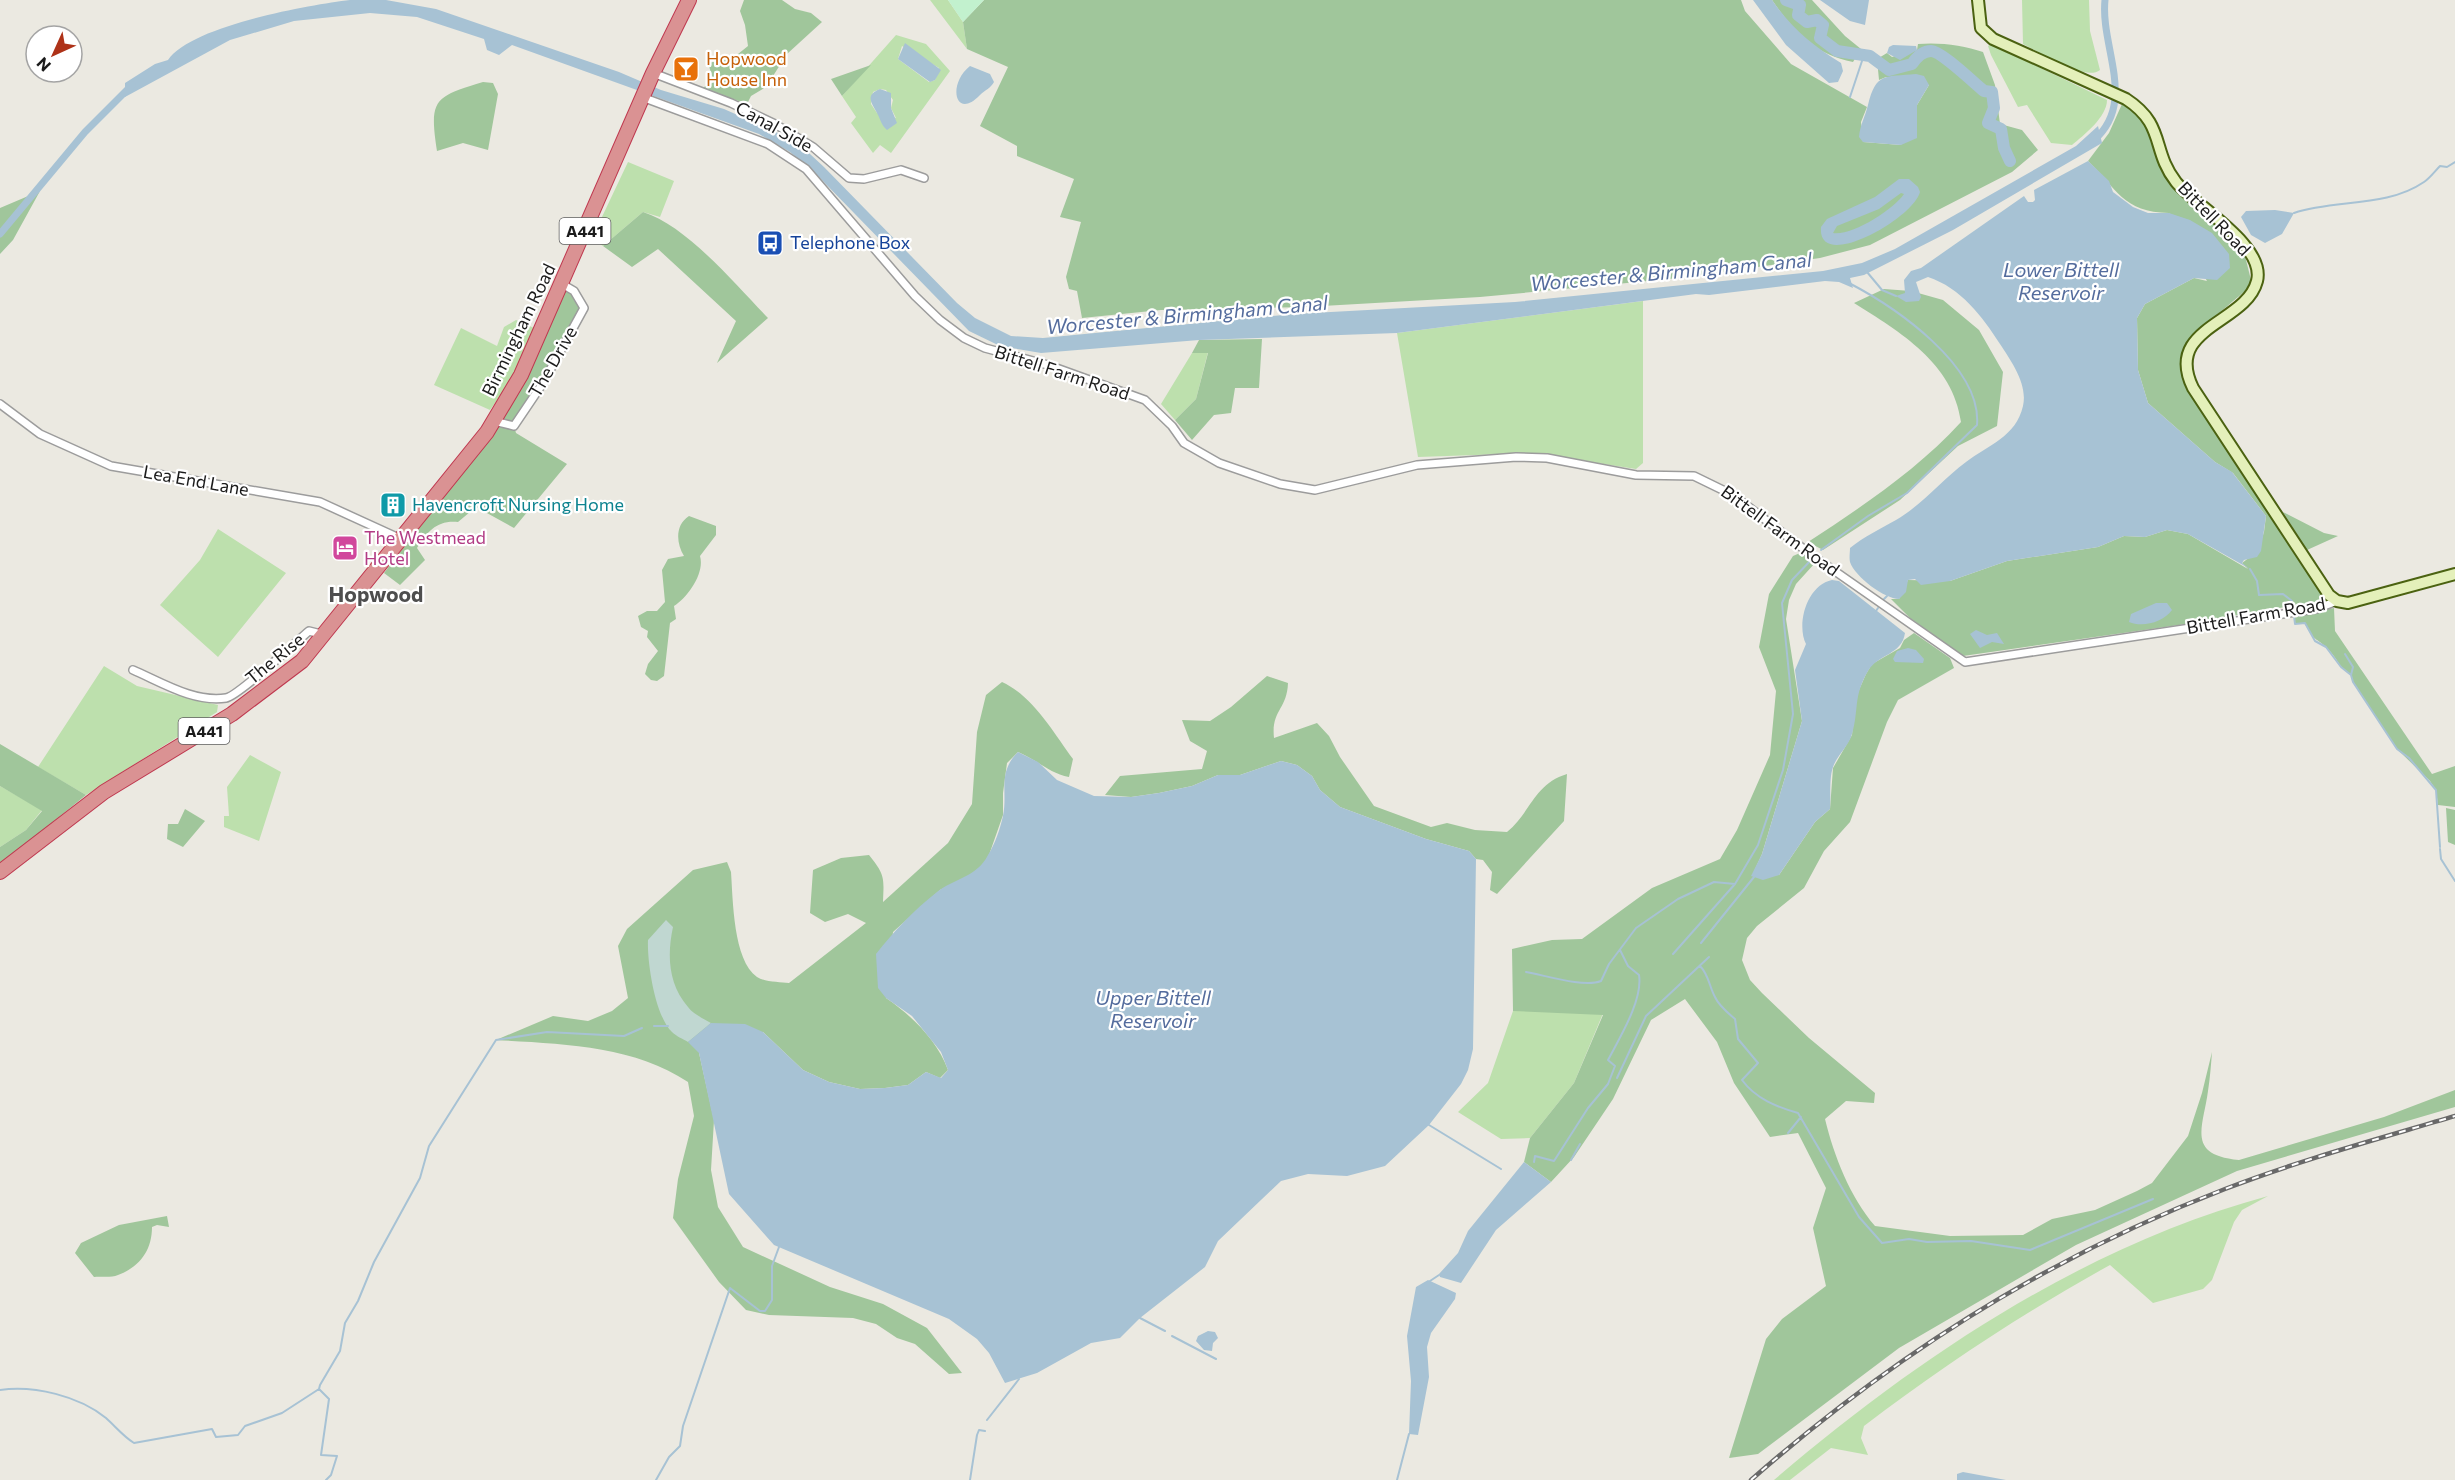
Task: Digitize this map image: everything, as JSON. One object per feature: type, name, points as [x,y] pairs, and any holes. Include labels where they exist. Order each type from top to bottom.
[{"type":"highway","name":"A441","points":[[643,96],[689,0]]},
{"type":"highway","name":"Birmingham Road","points":[[0,872],[104,792],[241,707],[302,661],[325,635],[494,421],[521,375],[643,96]]},
{"type":"main road","name":"Bittell Road","points":[[1978,0],[1981,28],[1988,35],[2126,99],[2150,120],[2169,170],[2177,183],[2216,216],[2255,264],[2258,278],[2251,293],[2193,344],[2188,358],[2188,375],[2193,388],[2327,592],[2337,601]]},
{"type":"main road","points":[[2337,601],[2352,602],[2455,574]]},
{"type":"street","name":"Canal Side","points":[[652,76],[731,103],[775,124],[813,147],[849,178],[864,179],[901,170],[924,178]]},
{"type":"street","name":"Bittell Farm Road","points":[[643,96],[768,144],[806,170],[915,296],[940,320],[964,338],[985,348],[1048,365],[1145,400],[1172,426],[1184,443],[1219,463],[1280,484],[1315,490],[1417,465],[1516,457],[1547,458],[1636,475],[1694,476],[1733,495],[1955,658],[1971,663],[2316,609],[2337,601]]},
{"type":"street","name":"The Drive","points":[[494,421],[513,426],[543,383],[584,308],[574,291],[562,284]]},
{"type":"street","name":"Lea End Lane","points":[[0,404],[40,434],[111,466],[320,502],[401,539]]},
{"type":"street","name":"The Rise","points":[[133,670],[183,692],[210,698],[228,697],[309,631],[325,635]]},
{"type":"street","name":"The Rise","points":[[228,697],[241,707]]},
{"type":"green space","points":[[744,0],[782,0],[795,9],[811,13],[822,22],[787,54],[766,87],[751,96],[747,104],[702,88],[714,82],[708,63],[733,58],[748,46],[740,11]]},
{"type":"green space","points":[[930,0],[948,0],[963,22],[967,49]]},
{"type":"green space","points":[[948,0],[984,0],[963,22]]},
{"type":"green space","points":[[984,0],[1741,0],[1745,11],[1791,64],[1867,107],[1861,122],[1863,142],[1901,145],[1917,105],[1929,85],[1886,77],[1879,80],[1877,59],[1887,53],[1892,57],[1917,50],[1918,44],[1926,43],[1983,52],[1995,85],[2000,124],[2022,130],[2038,150],[2012,172],[1870,245],[1820,258],[1680,278],[1480,297],[1305,307],[1161,310],[1082,318],[1077,291],[1069,289],[1066,277],[1081,222],[1060,217],[1074,179],[1017,156],[1017,146],[980,126],[1008,67],[967,49],[963,22]]},
{"type":"green space","points":[[1772,0],[1812,0],[1845,36],[1861,49],[1853,62],[1816,48],[1797,32]]},
{"type":"green space","points":[[2022,0],[2089,0],[2090,31],[2100,70],[2093,73],[2073,69],[2023,44]]},
{"type":"green space","points":[[896,35],[926,44],[950,71],[891,153],[880,145],[873,153],[851,123],[856,117],[842,96]],"holes":[[[902,46],[939,68],[935,80],[929,82],[898,59]],[[880,89],[886,90],[893,100],[891,108],[896,118],[877,113],[871,104],[873,92]]]},
{"type":"green space","points":[[1991,44],[2107,100],[2103,113],[2094,125],[2072,145],[2051,143],[2027,105],[2018,107],[1991,55],[1988,46]]},
{"type":"green space","points":[[871,65],[842,96],[831,79]]},
{"type":"green space","points":[[483,82],[493,83],[498,94],[488,150],[463,143],[437,151],[434,120],[435,110],[439,103],[454,92]]},
{"type":"green space","points":[[2122,104],[2140,114],[2166,173],[2184,195],[2226,233],[2245,256],[2251,280],[2247,289],[2207,323],[2188,344],[2183,354],[2182,370],[2189,391],[2321,594],[2320,601],[2186,624],[1963,656],[1910,618],[1891,599],[1899,599],[1908,580],[1950,581],[2007,561],[2098,547],[2124,536],[2145,537],[2167,530],[2188,534],[2248,569],[2242,563],[2250,557],[2256,557],[2264,532],[2266,516],[2233,473],[2215,462],[2148,403],[2138,370],[2137,318],[2145,304],[2194,278],[2207,281],[2169,213],[2154,212],[2131,203],[2122,197],[2088,161],[2109,133]]},
{"type":"green space","points":[[628,162],[674,181],[660,217],[643,212],[603,246],[592,238]]},
{"type":"green space","points":[[40,191],[13,240],[0,254],[0,208]]},
{"type":"green space","points":[[643,212],[676,229],[693,243],[726,273],[768,318],[717,363],[736,321],[658,249],[632,267],[603,246]]},
{"type":"green space","points":[[1884,289],[1911,291],[1943,300],[1979,330],[2003,372],[1997,426],[1958,446],[1900,500],[1823,550],[1808,542],[1908,472],[1961,422],[1956,401],[1936,366],[1906,338],[1854,303]]},
{"type":"green space","points":[[566,290],[572,294],[580,306],[548,368],[513,422],[516,433],[567,464],[514,528],[476,507],[458,522],[444,523],[434,528],[417,548],[425,560],[400,585],[384,573],[458,476],[524,379]]},
{"type":"green space","points":[[1643,301],[1643,463],[1636,469],[1532,453],[1418,457],[1397,333]]},
{"type":"green space","points":[[516,320],[534,328],[510,382],[490,410],[434,385],[461,328],[497,346],[504,327]]},
{"type":"green space","points":[[1262,339],[1259,388],[1235,388],[1231,413],[1214,415],[1192,440],[1175,420],[1196,399],[1208,353],[1192,353],[1199,340]]},
{"type":"green space","points":[[1208,352],[1196,399],[1175,420],[1161,404],[1192,353]]},
{"type":"green space","points":[[2283,512],[2324,533],[2338,536],[2307,550]]},
{"type":"green space","points":[[689,516],[716,526],[716,535],[700,556],[700,570],[694,584],[685,597],[674,606],[676,619],[670,623],[664,676],[657,681],[651,680],[645,674],[648,664],[658,651],[647,637],[648,631],[641,627],[638,616],[647,611],[657,611],[665,602],[662,570],[668,559],[684,556],[679,546],[678,534],[681,524]]},
{"type":"green space","points":[[218,529],[286,573],[218,657],[160,605],[200,560]]},
{"type":"green space","points":[[1800,553],[1815,563],[1796,584],[1789,600],[1786,619],[1802,721],[1762,854],[1752,876],[1779,875],[1815,822],[1830,809],[1833,768],[1852,735],[1855,699],[1872,664],[1900,648],[1904,640],[1914,633],[1950,658],[1954,668],[1898,700],[1887,722],[1850,822],[1824,851],[1804,888],[1757,926],[1747,938],[1742,960],[1750,980],[1762,993],[1809,1038],[1875,1093],[1874,1103],[1846,1101],[1825,1119],[1844,1176],[1866,1215],[1875,1226],[1950,1236],[2023,1235],[2052,1219],[2095,1210],[2137,1191],[2152,1183],[2188,1136],[2212,1052],[2202,1138],[2205,1146],[2211,1152],[2222,1157],[2239,1160],[2384,1117],[2455,1090],[2455,1107],[2237,1171],[2076,1245],[1899,1348],[1758,1454],[1729,1458],[1766,1339],[1782,1319],[1826,1286],[1813,1228],[1826,1188],[1798,1133],[1770,1137],[1734,1083],[1717,1042],[1685,999],[1651,1020],[1613,1099],[1574,1157],[1551,1182],[1524,1162],[1530,1138],[1574,1083],[1603,1015],[1513,1011],[1512,949],[1552,940],[1582,939],[1652,888],[1720,859],[1737,830],[1770,755],[1776,691],[1759,647],[1769,594],[1793,556]]},
{"type":"green space","points":[[2334,608],[2335,631],[2432,774],[2455,766],[2455,807],[2438,805],[2436,790],[2430,781],[2397,749],[2353,682],[2351,675],[2344,670],[2328,649],[2313,637],[2305,624],[2295,624],[2294,616]]},
{"type":"green space","points":[[104,666],[137,686],[218,705],[217,712],[86,795],[38,767]]},
{"type":"green space","points":[[1267,676],[1288,683],[1285,699],[1275,721],[1274,738],[1317,723],[1329,736],[1340,757],[1374,806],[1431,827],[1447,823],[1475,830],[1507,832],[1547,784],[1567,774],[1564,821],[1497,894],[1490,890],[1492,872],[1483,860],[1476,859],[1469,851],[1426,839],[1340,807],[1320,790],[1312,776],[1297,765],[1281,761],[1240,775],[1218,775],[1192,786],[1159,793],[1131,797],[1105,795],[1120,776],[1202,769],[1207,751],[1190,741],[1182,720],[1210,721],[1231,707]]},
{"type":"green space","points":[[1002,682],[1033,705],[1073,759],[1069,777],[1055,773],[1018,752],[1007,763],[1003,815],[989,855],[980,870],[940,890],[893,932],[886,998],[923,1030],[937,1049],[948,1070],[940,1078],[926,1072],[908,1085],[860,1089],[829,1082],[803,1070],[763,1032],[699,1053],[714,1120],[711,1170],[718,1207],[743,1247],[830,1287],[883,1304],[927,1328],[962,1373],[949,1374],[915,1344],[897,1338],[876,1324],[853,1318],[769,1315],[746,1310],[719,1282],[673,1218],[678,1179],[694,1116],[688,1082],[644,1060],[620,1054],[571,1045],[496,1040],[553,1016],[588,1021],[612,1011],[628,998],[618,946],[627,929],[693,870],[727,862],[731,872],[739,944],[749,969],[760,979],[789,983],[866,923],[848,914],[825,922],[810,913],[813,870],[841,858],[869,855],[882,877],[883,902],[948,843],[972,804],[977,732],[986,695]]},
{"type":"green space","points":[[0,744],[86,795],[0,865],[0,847],[26,830],[42,811],[0,786]]},
{"type":"green space","points":[[250,755],[281,772],[259,841],[224,827],[224,816],[229,816],[227,787]]},
{"type":"green space","points":[[0,786],[42,810],[26,830],[0,847]]},
{"type":"green space","points":[[2446,808],[2455,810],[2455,845],[2448,842]]},
{"type":"green space","points":[[185,809],[205,821],[183,847],[167,839],[168,824],[178,824]]},
{"type":"green space","points":[[1513,1011],[1604,1011],[1574,1083],[1530,1138],[1501,1139],[1458,1112],[1488,1083]]},
{"type":"green space","points":[[2268,1196],[2242,1210],[2234,1222],[2212,1280],[2203,1289],[2153,1303],[2110,1265],[1984,1341],[1864,1426],[1861,1438],[1868,1455],[1831,1448],[1790,1480],[1774,1480],[1886,1391],[1945,1349],[2006,1311],[2069,1275],[2133,1244],[2200,1218]]},
{"type":"green space","points":[[167,1216],[169,1227],[157,1225],[152,1227],[150,1243],[143,1257],[126,1272],[94,1277],[75,1253],[81,1243],[119,1225]]},
{"type":"shaded area","points":[[666,920],[673,927],[670,959],[676,989],[690,1010],[711,1023],[688,1042],[674,1033],[666,1024],[657,1002],[651,975],[648,940]]},
{"type":"water","points":[[350,0],[386,0],[436,9],[619,72],[661,90],[724,109],[796,141],[957,303],[975,318],[1011,336],[1043,338],[1294,314],[1515,302],[1823,271],[1862,263],[1895,249],[2076,146],[2098,126],[2102,143],[1953,230],[1864,275],[1850,278],[1853,288],[1839,282],[1825,281],[1709,295],[1696,294],[1397,333],[1199,340],[1041,353],[1000,346],[969,331],[816,174],[790,152],[759,134],[512,45],[499,55],[487,50],[484,39],[417,17],[370,13],[294,21],[230,40],[125,97],[125,83],[155,64],[168,60],[181,48],[200,37],[225,27],[280,12]]},
{"type":"water","points":[[1753,0],[1772,0],[1803,36],[1841,63],[1843,71],[1838,82],[1829,83],[1786,45]]},
{"type":"water","points":[[1820,0],[1869,0],[1865,25],[1850,21]]},
{"type":"water","points":[[905,43],[941,70],[935,80],[930,82],[898,59]]},
{"type":"water","points":[[1893,45],[1916,46],[1917,50],[1900,60],[1887,53],[1889,47]]},
{"type":"water","points":[[970,66],[990,74],[994,82],[971,102],[965,104],[960,102],[956,90],[963,73]]},
{"type":"water","points":[[1916,74],[1924,76],[1929,85],[1917,105],[1917,138],[1901,145],[1863,142],[1859,137],[1860,129],[1871,94],[1879,81],[1889,76]]},
{"type":"water","points":[[880,89],[891,93],[891,108],[897,123],[887,130],[871,99],[872,94]]},
{"type":"water","name":"Lower Bittell Reservoir","points":[[2088,161],[2109,181],[2113,192],[2133,207],[2148,213],[2169,213],[2190,220],[2212,233],[2229,254],[2230,268],[2217,280],[2194,278],[2145,304],[2137,318],[2138,370],[2148,403],[2215,462],[2232,472],[2266,516],[2261,551],[2257,557],[2244,560],[2242,563],[2250,569],[2188,534],[2167,530],[2145,537],[2124,536],[2098,547],[2007,561],[1950,581],[1921,585],[1915,579],[1908,580],[1906,592],[1899,599],[1886,595],[1864,580],[1853,568],[1850,548],[1906,514],[1966,462],[2008,433],[2019,417],[2024,398],[2018,373],[1986,323],[1970,304],[1951,288],[1928,277],[1916,282],[1921,297],[1919,301],[1906,302],[1896,296],[1905,293],[1904,280],[1911,271],[1921,268],[2024,196],[2028,202],[2033,202],[2035,200],[2034,190]]},
{"type":"water","points":[[1899,179],[1909,179],[1920,192],[1914,203],[1901,215],[1866,237],[1834,245],[1824,240],[1821,227],[1827,219],[1875,197]],"holes":[[[1901,193],[1904,194],[1891,207],[1871,221],[1851,230],[1833,233],[1837,226],[1879,209]]]},
{"type":"water","points":[[2275,210],[2294,213],[2282,234],[2265,243],[2251,235],[2241,217],[2246,211]]},
{"type":"water","points":[[1832,580],[1839,581],[1905,633],[1899,646],[1872,665],[1863,680],[1852,734],[1832,771],[1830,809],[1815,822],[1779,875],[1763,880],[1751,876],[1762,854],[1802,721],[1795,670],[1806,644],[1803,636],[1803,616],[1810,597],[1816,589]]},
{"type":"water","points":[[2156,603],[2167,603],[2172,610],[2163,618],[2152,623],[2129,622],[2131,614]]},
{"type":"water","points":[[1976,630],[1987,635],[1997,633],[2004,644],[1992,642],[1980,648],[1970,634]]},
{"type":"water","points":[[1908,648],[1916,650],[1924,659],[1923,663],[1895,662],[1893,659],[1897,651]]},
{"type":"water","name":"Upper Bittell Reservoir","points":[[1018,752],[1038,762],[1057,780],[1094,796],[1131,797],[1159,793],[1192,786],[1218,775],[1240,775],[1281,761],[1297,765],[1312,776],[1320,790],[1340,807],[1426,839],[1469,851],[1476,859],[1473,1049],[1468,1070],[1461,1084],[1429,1125],[1385,1166],[1347,1176],[1308,1174],[1281,1181],[1218,1241],[1205,1267],[1140,1318],[1120,1338],[1091,1343],[1037,1373],[1005,1383],[989,1353],[977,1339],[949,1319],[774,1245],[729,1194],[699,1053],[688,1042],[711,1023],[745,1024],[763,1032],[803,1070],[829,1082],[860,1089],[908,1085],[926,1072],[941,1078],[948,1070],[941,1052],[912,1016],[886,998],[878,988],[876,954],[905,921],[929,899],[944,887],[972,873],[991,851],[1002,821],[1005,775]]},
{"type":"water","points":[[1524,1162],[1551,1182],[1496,1230],[1461,1283],[1440,1277],[1439,1274],[1458,1253],[1468,1231]]},
{"type":"water","points":[[1428,1280],[1456,1293],[1455,1299],[1431,1333],[1427,1347],[1429,1377],[1418,1435],[1409,1434],[1411,1381],[1407,1336],[1416,1287]]},
{"type":"water","points":[[1208,1331],[1215,1332],[1218,1338],[1213,1343],[1212,1351],[1204,1350],[1196,1341],[1198,1336]]},
{"type":"water","points":[[1963,1472],[2006,1480],[1957,1480],[1957,1474]]},
{"type":"waterway","points":[[1786,0],[1800,5],[1798,15],[1807,22],[1817,20],[1823,25],[1820,38],[1837,51],[1870,56],[1889,70],[1912,64],[1920,55],[1928,51],[1942,56],[1984,91],[1992,92],[1994,108],[1988,123],[2001,129],[2004,148],[2010,161]]},
{"type":"waterway","name":"Worcester & Birmingham Canal","points":[[2093,141],[2106,126],[2113,110],[2115,92],[2107,37],[2105,0]]},
{"type":"waterway","points":[[1850,97],[1864,55]]},
{"type":"waterway","name":"Worcester & Birmingham Canal","points":[[0,234],[85,132],[132,85]]},
{"type":"waterway","points":[[2294,213],[2393,196],[2424,182],[2440,166],[2447,167],[2455,162]]},
{"type":"waterway","points":[[1867,272],[1882,290],[1896,296]]},
{"type":"waterway","points":[[1821,550],[1868,516],[1907,493],[1977,425],[1975,403],[1966,381],[1951,360],[1911,323],[1849,283]]},
{"type":"waterway","points":[[1526,972],[1575,982],[1601,981],[1609,964],[1636,928],[1678,899],[1714,882],[1735,884],[1758,845],[1783,770],[1793,714],[1782,603],[1792,580],[1812,559]]},
{"type":"waterway","points":[[2250,569],[2257,581],[2259,595],[2283,594],[2292,601],[2292,606]]},
{"type":"waterway","points":[[1884,599],[1887,596]]},
{"type":"waterway","points":[[2294,616],[2295,624],[2305,623],[2315,641],[2326,647],[2341,667],[2351,675],[2353,682],[2397,749],[2409,758],[2436,790],[2440,847]]},
{"type":"waterway","points":[[2345,654],[2353,667],[2351,675]]},
{"type":"waterway","points":[[2440,849],[2441,859],[2455,881]]},
{"type":"waterway","points":[[1701,943],[1754,877]]},
{"type":"waterway","points":[[1673,954],[1735,884]]},
{"type":"waterway","points":[[1534,1162],[1535,1156],[1554,1161],[1588,1108],[1608,1084],[1615,1066],[1608,1060],[1630,1018],[1638,996],[1639,985],[1639,975],[1628,966],[1620,950]]},
{"type":"waterway","points":[[1617,1078],[1646,1016],[1709,957]]},
{"type":"waterway","points":[[1700,966],[1717,1000],[1735,1019],[1738,1039],[1758,1063],[1742,1080],[1767,1101],[1798,1113],[1859,1217],[1882,1243],[1909,1239],[1927,1242],[1971,1241],[2030,1250],[2153,1199]]},
{"type":"waterway","points":[[654,1026],[668,1026]]},
{"type":"waterway","points":[[326,1480],[331,1475],[337,1456],[321,1455],[329,1399],[319,1389],[320,1385],[340,1351],[345,1323],[358,1301],[374,1262],[420,1178],[429,1146],[496,1040],[547,1032],[624,1036],[642,1028]]},
{"type":"waterway","points":[[1788,1133],[1801,1117]]},
{"type":"waterway","points":[[1429,1125],[1501,1169]]},
{"type":"waterway","points":[[1571,1160],[1580,1144]]},
{"type":"waterway","points":[[656,1480],[669,1457],[680,1446],[683,1426],[730,1288],[760,1311],[765,1311],[772,1300],[772,1266],[779,1247]]},
{"type":"waterway","points":[[1430,1281],[1439,1275]]},
{"type":"waterway","points":[[1140,1318],[1165,1331]]},
{"type":"waterway","points":[[1172,1336],[1216,1359]]},
{"type":"waterway","points":[[987,1420],[1019,1379]]},
{"type":"waterway","points":[[0,1390],[27,1389],[70,1398],[95,1410],[134,1443],[212,1429],[216,1437],[238,1435],[245,1426],[282,1413],[319,1389]]},
{"type":"waterway","points":[[970,1480],[977,1435],[979,1430],[985,1431]]},
{"type":"waterway","points":[[1397,1480],[1409,1434]]},
{"type":"railway","points":[[1751,1480],[1804,1435],[1916,1352],[2035,1278],[2097,1245],[2253,1178],[2455,1116]]},
{"type":"place","name":"Hopwood House Inn","points":[[686,69]]},
{"type":"place","name":"Telephone Box","points":[[770,243]]},
{"type":"place","name":"Havencroft Nursing Home","points":[[393,505]]},
{"type":"place","name":"The Westmead Hotel","points":[[345,548]]},
{"type":"district","name":"Hopwood","points":[[376,595]]}]
